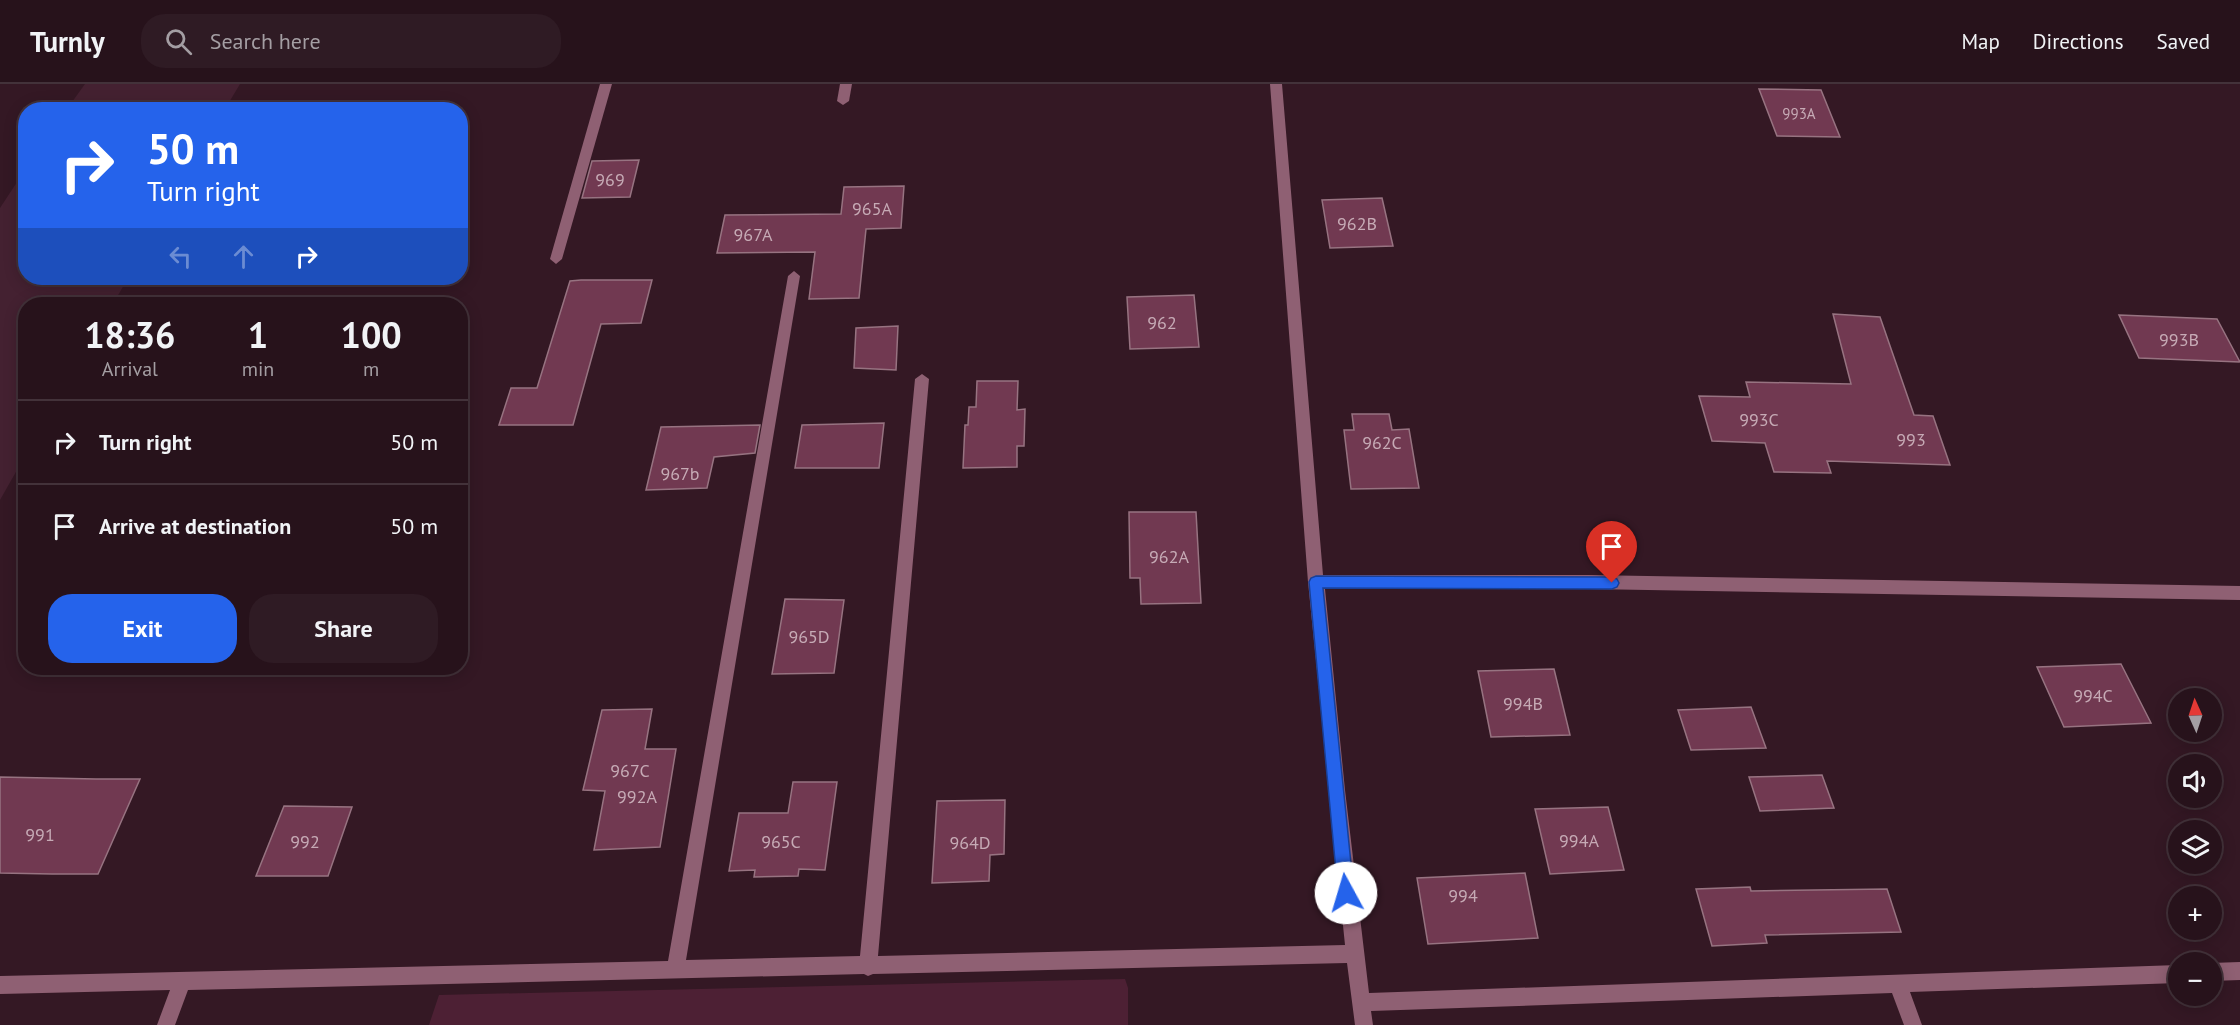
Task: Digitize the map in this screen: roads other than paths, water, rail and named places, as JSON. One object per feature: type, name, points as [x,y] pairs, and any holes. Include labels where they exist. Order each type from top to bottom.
[{"type":"street","points":[[556,259],[606,84]]},
{"type":"street","points":[[843,101],[846,84]]},
{"type":"street","points":[[1276,84],[1316,582],[1353,954],[1364,1025]]},
{"type":"street","points":[[676,969],[794,276]]},
{"type":"street","points":[[868,967],[922,379]]},
{"type":"street","points":[[1316,582],[1589,582],[2240,593]]},
{"type":"street","points":[[0,985],[676,969],[868,967],[1353,954]]},
{"type":"street","points":[[2222,972],[2240,971]]},
{"type":"street","points":[[1361,1002],[2168,974]]},
{"type":"street","points":[[166,1025],[182,981]]},
{"type":"street","points":[[1898,984],[1913,1025]]}]
